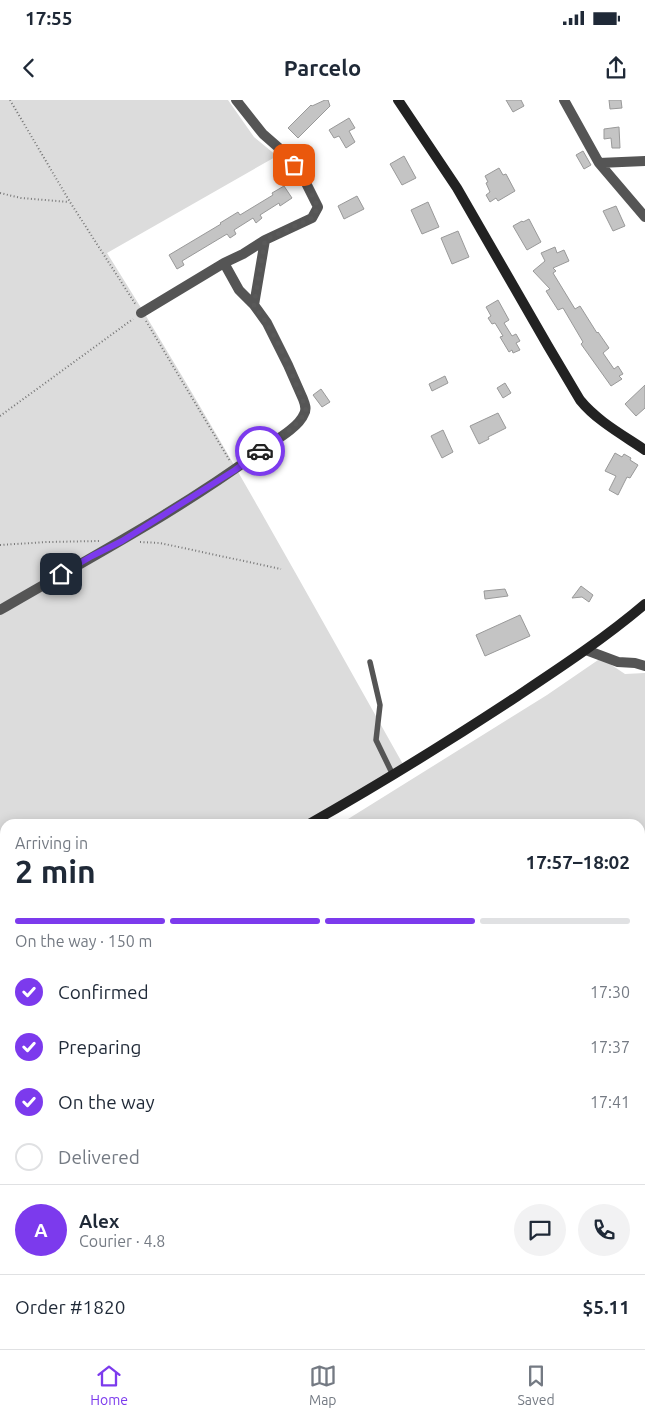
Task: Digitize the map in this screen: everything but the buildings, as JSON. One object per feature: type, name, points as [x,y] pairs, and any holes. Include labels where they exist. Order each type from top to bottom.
[{"type":"main road","points":[[398,100],[457,188],[580,400],[607,424],[645,450]]},
{"type":"main road","points":[[318,819],[393,775],[496,710],[586,650],[645,604]]},
{"type":"street","points":[[141,313],[265,240],[312,218],[318,207],[302,175],[287,155],[263,134],[236,100]]},
{"type":"street","points":[[564,100],[598,162],[645,217]]},
{"type":"street","points":[[598,162],[645,161]]},
{"type":"street","points":[[254,305],[265,240]]},
{"type":"street","points":[[0,610],[92,556],[122,541],[235,470],[291,429],[305,413],[306,408],[303,399],[280,347],[254,305],[239,290],[224,263]]},
{"type":"street","points":[[586,650],[618,662],[645,666]]},
{"type":"lane","points":[[370,662],[380,706],[376,740],[393,775]]},
{"type":"path","points":[[10,100],[70,202],[141,313],[235,470]]},
{"type":"path","points":[[0,194],[21,198],[70,202]]},
{"type":"path","points":[[0,416],[141,313]]},
{"type":"path","points":[[0,544],[103,541]]},
{"type":"path","points":[[141,542],[160,542],[281,569]]},
{"type":"shaded area","points":[[0,100],[228,100],[254,137],[277,156],[107,253],[222,443],[404,766],[318,819],[0,819]]},
{"type":"shaded area","points":[[601,658],[625,674],[645,673],[645,819],[348,819],[547,695]]},
{"type":"way so far","points":[[260,451],[291,429],[305,413],[306,408],[276,339],[254,305],[265,240],[312,218],[318,207],[302,175],[294,165]]},
{"type":"route","points":[[61,574],[122,541],[235,470],[260,451]]}]
